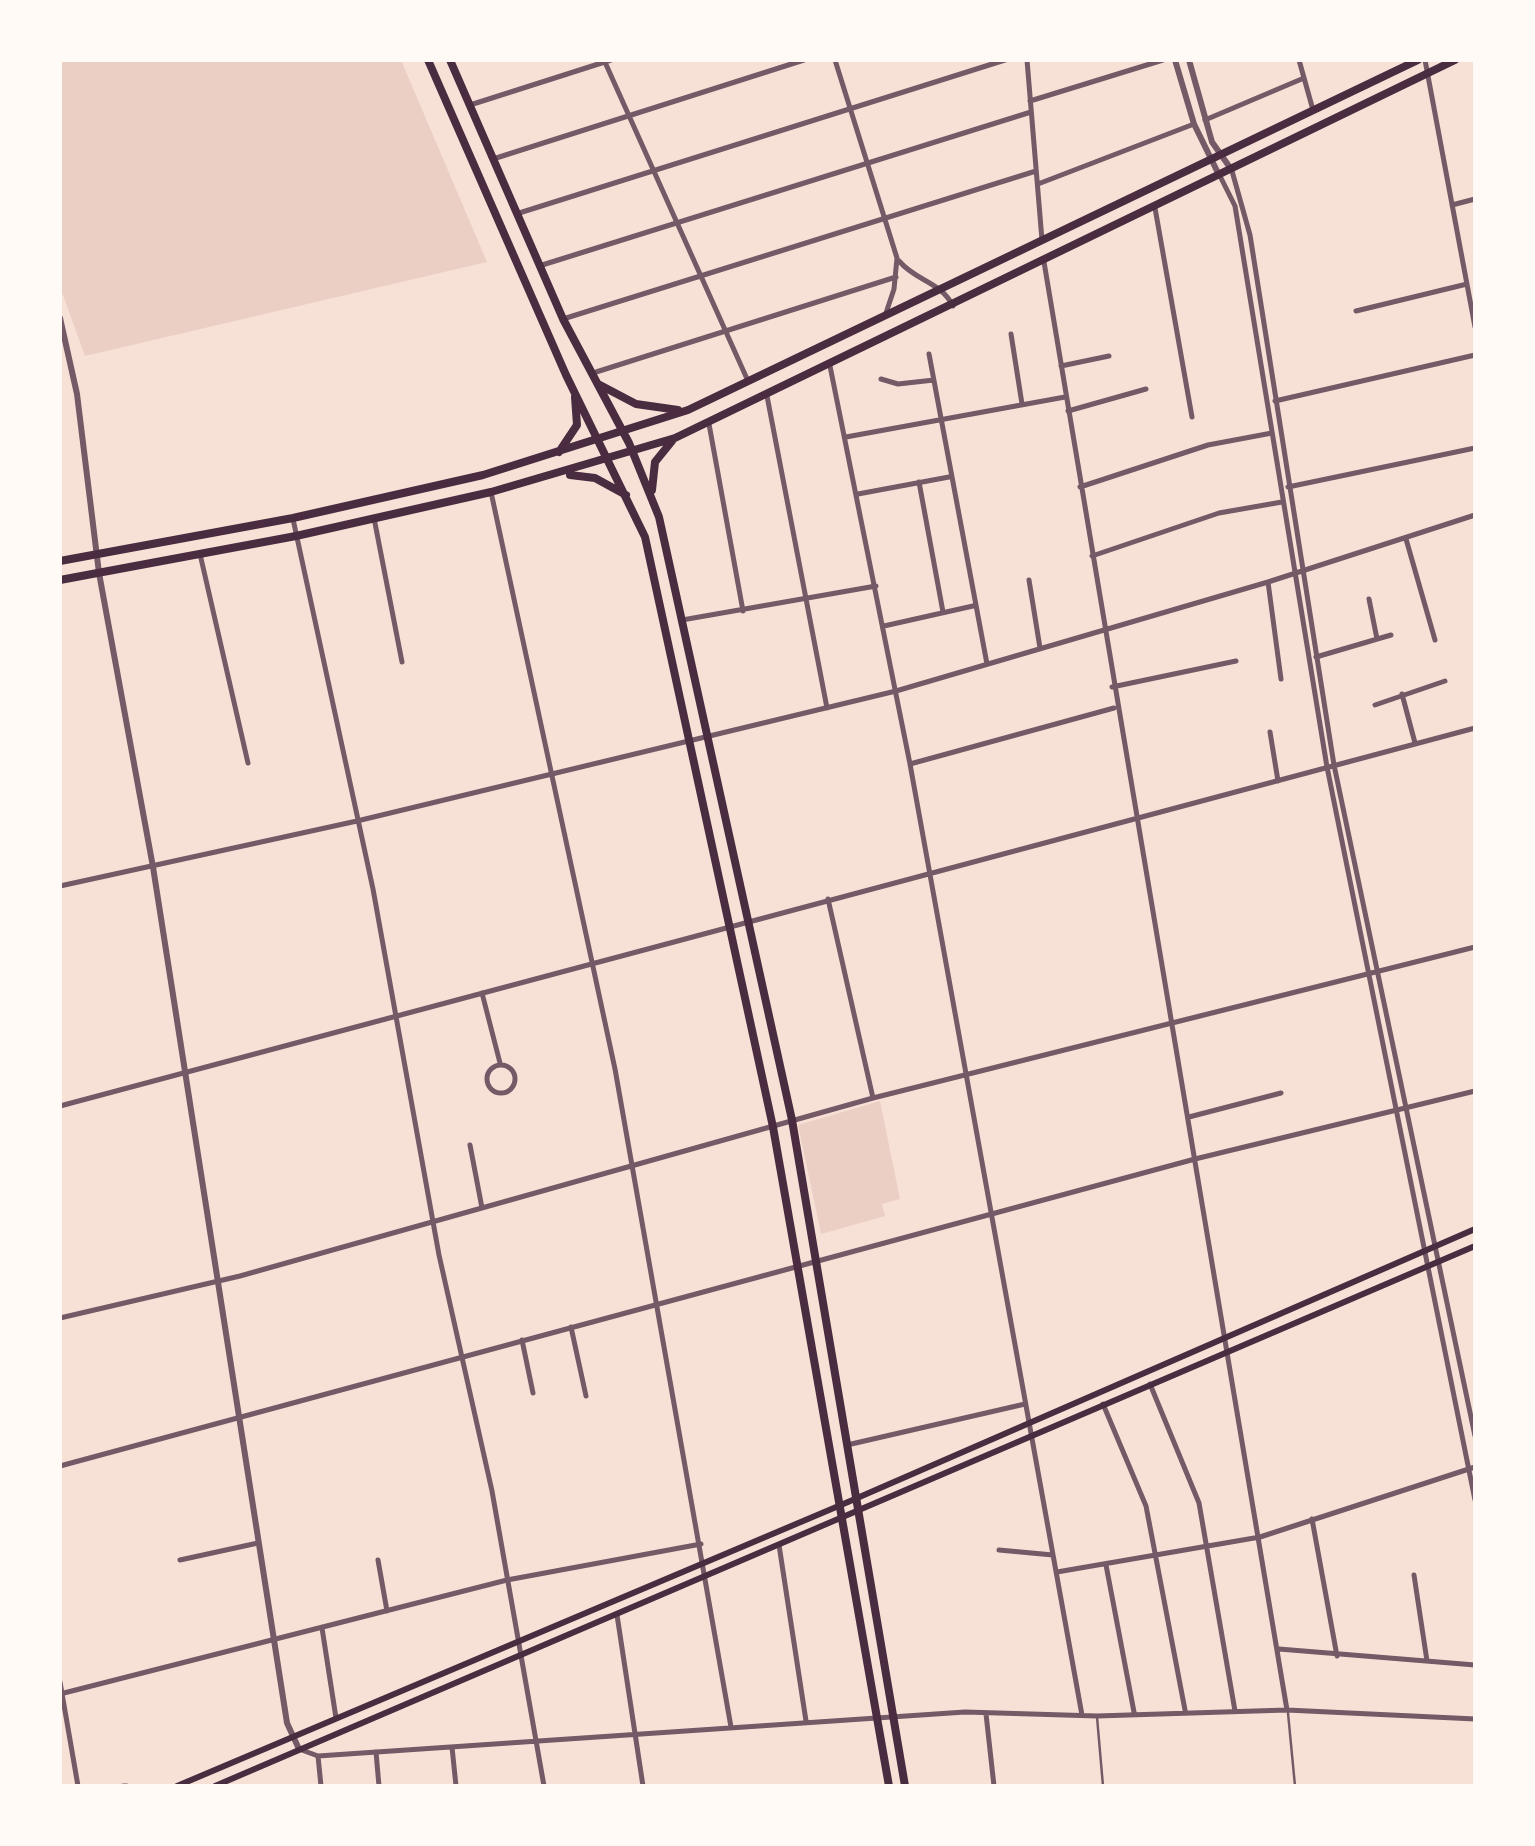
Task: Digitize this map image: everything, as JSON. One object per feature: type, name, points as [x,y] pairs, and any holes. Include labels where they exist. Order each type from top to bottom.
[{"type":"main road","points":[[428,60],[644,537],[773,1127],[888,1786]]},
{"type":"main road","points":[[450,60],[563,319],[652,494],[792,1120],[904,1786]]},
{"type":"main road","points":[[60,561],[292,518],[552,456],[688,410],[1421,60]]},
{"type":"main road","points":[[60,580],[296,536],[491,492],[675,438],[1455,60]]},
{"type":"main road","points":[[592,377],[636,404],[688,410]]},
{"type":"main road","points":[[552,456],[568,444],[577,425],[571,383]]},
{"type":"main road","points":[[652,494],[655,462],[675,438]]},
{"type":"main road","points":[[555,476],[595,478],[629,498]]},
{"type":"main road","points":[[177,1786],[839,1506],[1475,1229]]},
{"type":"main road","points":[[219,1785],[1475,1246]]},
{"type":"street","points":[[493,159],[804,60]]},
{"type":"street","points":[[835,60],[896,258],[896,276],[885,318]]},
{"type":"street","points":[[516,214],[1004,60]]},
{"type":"street","points":[[1027,60],[1043,243]]},
{"type":"street","points":[[1030,101],[1163,60]]},
{"type":"street","points":[[1174,60],[1194,124],[1234,206],[1282,502],[1316,657],[1331,766],[1428,1198],[1475,1436]]},
{"type":"street","points":[[1189,60],[1204,121],[1221,158],[1232,171],[1250,235],[1298,573],[1331,766],[1396,1112],[1472,1468],[1475,1500]]},
{"type":"street","points":[[1299,60],[1314,111]]},
{"type":"street","points":[[1421,60],[1475,327]]},
{"type":"street","points":[[470,105],[607,61],[651,170],[749,384]]},
{"type":"street","points":[[1204,121],[1304,78]]},
{"type":"street","points":[[539,266],[1031,112]]},
{"type":"street","points":[[1038,184],[1194,124]]},
{"type":"street","points":[[563,319],[1036,171]]},
{"type":"street","points":[[1452,205],[1475,199]]},
{"type":"street","points":[[1155,208],[1192,417]]},
{"type":"street","points":[[1240,236],[1250,235]]},
{"type":"street","points":[[896,258],[908,272],[944,290],[953,306]]},
{"type":"street","points":[[1044,262],[1112,687],[1189,1117],[1287,1710]]},
{"type":"street","points":[[592,377],[896,276]]},
{"type":"street","points":[[1356,311],[1468,284]]},
{"type":"street","points":[[60,318],[77,394],[99,573],[153,867],[274,1640],[299,1750],[318,1756],[893,1715],[1097,1716],[1185,1710],[1287,1710],[1475,1720]]},
{"type":"street","points":[[1011,334],[1022,404]]},
{"type":"street","points":[[929,354],[987,664]]},
{"type":"street","points":[[1275,402],[1475,355]]},
{"type":"street","points":[[1061,366],[1110,356]]},
{"type":"street","points":[[830,366],[910,764],[963,1075],[1082,1715]]},
{"type":"street","points":[[881,379],[898,384],[934,380]]},
{"type":"street","points":[[1068,411],[1146,389]]},
{"type":"street","points":[[766,396],[827,708]]},
{"type":"street","points":[[846,437],[1066,396]]},
{"type":"street","points":[[709,424],[743,610]]},
{"type":"street","points":[[1080,486],[1208,445],[1272,433]]},
{"type":"street","points":[[1288,487],[1475,448]]},
{"type":"street","points":[[858,494],[950,477]]},
{"type":"street","points":[[919,482],[944,612]]},
{"type":"street","points":[[491,492],[634,1164],[731,1727]]},
{"type":"street","points":[[1092,556],[1219,514],[1282,502]]},
{"type":"street","points":[[60,886],[357,821],[896,691],[1298,573],[1475,515]]},
{"type":"street","points":[[292,518],[357,821],[432,1222],[520,1640],[544,1786]]},
{"type":"street","points":[[374,518],[402,662]]},
{"type":"street","points":[[1406,538],[1435,640]]},
{"type":"street","points":[[200,554],[248,763]]},
{"type":"street","points":[[1029,580],[1040,648]]},
{"type":"street","points":[[1268,582],[1281,678]]},
{"type":"street","points":[[681,620],[876,586]]},
{"type":"street","points":[[1369,599],[1377,639]]},
{"type":"street","points":[[884,626],[975,606]]},
{"type":"street","points":[[1316,657],[1391,635]]},
{"type":"street","points":[[1112,687],[1236,661]]},
{"type":"street","points":[[1376,705],[1445,681]]},
{"type":"street","points":[[1402,694],[1415,743]]},
{"type":"street","points":[[910,764],[1116,708]]},
{"type":"street","points":[[60,1106],[186,1075],[928,871],[1136,820],[1475,728]]},
{"type":"street","points":[[1270,732],[1278,781]]},
{"type":"street","points":[[828,899],[873,1098]]},
{"type":"street","points":[[60,1318],[216,1282],[873,1098],[1475,947]]},
{"type":"street","points":[[482,993],[500,1063]]},
{"type":"street","points":[[500,1063],[509,1066],[514,1085],[498,1094],[489,1070],[500,1063]]},
{"type":"street","points":[[60,1466],[1195,1159],[1475,1091]]},
{"type":"street","points":[[1189,1117],[1282,1093]]},
{"type":"street","points":[[470,1145],[482,1208]]},
{"type":"street","points":[[1416,1201],[1428,1198]]},
{"type":"street","points":[[571,1327],[586,1396]]},
{"type":"street","points":[[522,1340],[532,1393]]},
{"type":"street","points":[[1150,1384],[1193,1485],[1208,1547],[1235,1711]]},
{"type":"street","points":[[847,1445],[1026,1404]]},
{"type":"street","points":[[1104,1404],[1141,1490],[1158,1556],[1185,1710]]},
{"type":"street","points":[[1057,1572],[1260,1537],[1472,1468]]},
{"type":"street","points":[[1312,1519],[1336,1656]]},
{"type":"street","points":[[180,1560],[261,1542]]},
{"type":"street","points":[[61,1694],[507,1580],[701,1544]]},
{"type":"street","points":[[779,1546],[806,1721]]},
{"type":"street","points":[[999,1550],[1053,1555]]},
{"type":"street","points":[[378,1560],[387,1611]]},
{"type":"street","points":[[1106,1565],[1134,1712]]},
{"type":"street","points":[[1414,1575],[1427,1663]]},
{"type":"street","points":[[617,1614],[642,1786]]},
{"type":"street","points":[[322,1628],[336,1718]]},
{"type":"street","points":[[1278,1649],[1475,1665]]},
{"type":"street","points":[[60,1682],[78,1786]]},
{"type":"street","points":[[986,1714],[994,1786]]},
{"type":"street","points":[[452,1747],[456,1786]]},
{"type":"street","points":[[376,1752],[379,1786]]},
{"type":"street","points":[[318,1756],[321,1786]]},
{"type":"street","points":[[234,1778],[240,1786]]},
{"type":"lane","points":[[1287,1710],[1296,1786]]},
{"type":"lane","points":[[1097,1716],[1103,1786]]},
{"type":"shaded area","points":[[60,60],[401,60],[487,262],[85,356],[60,287]]},
{"type":"shaded area","points":[[880,1101],[900,1199],[882,1204],[885,1216],[821,1234],[798,1125]]}]
